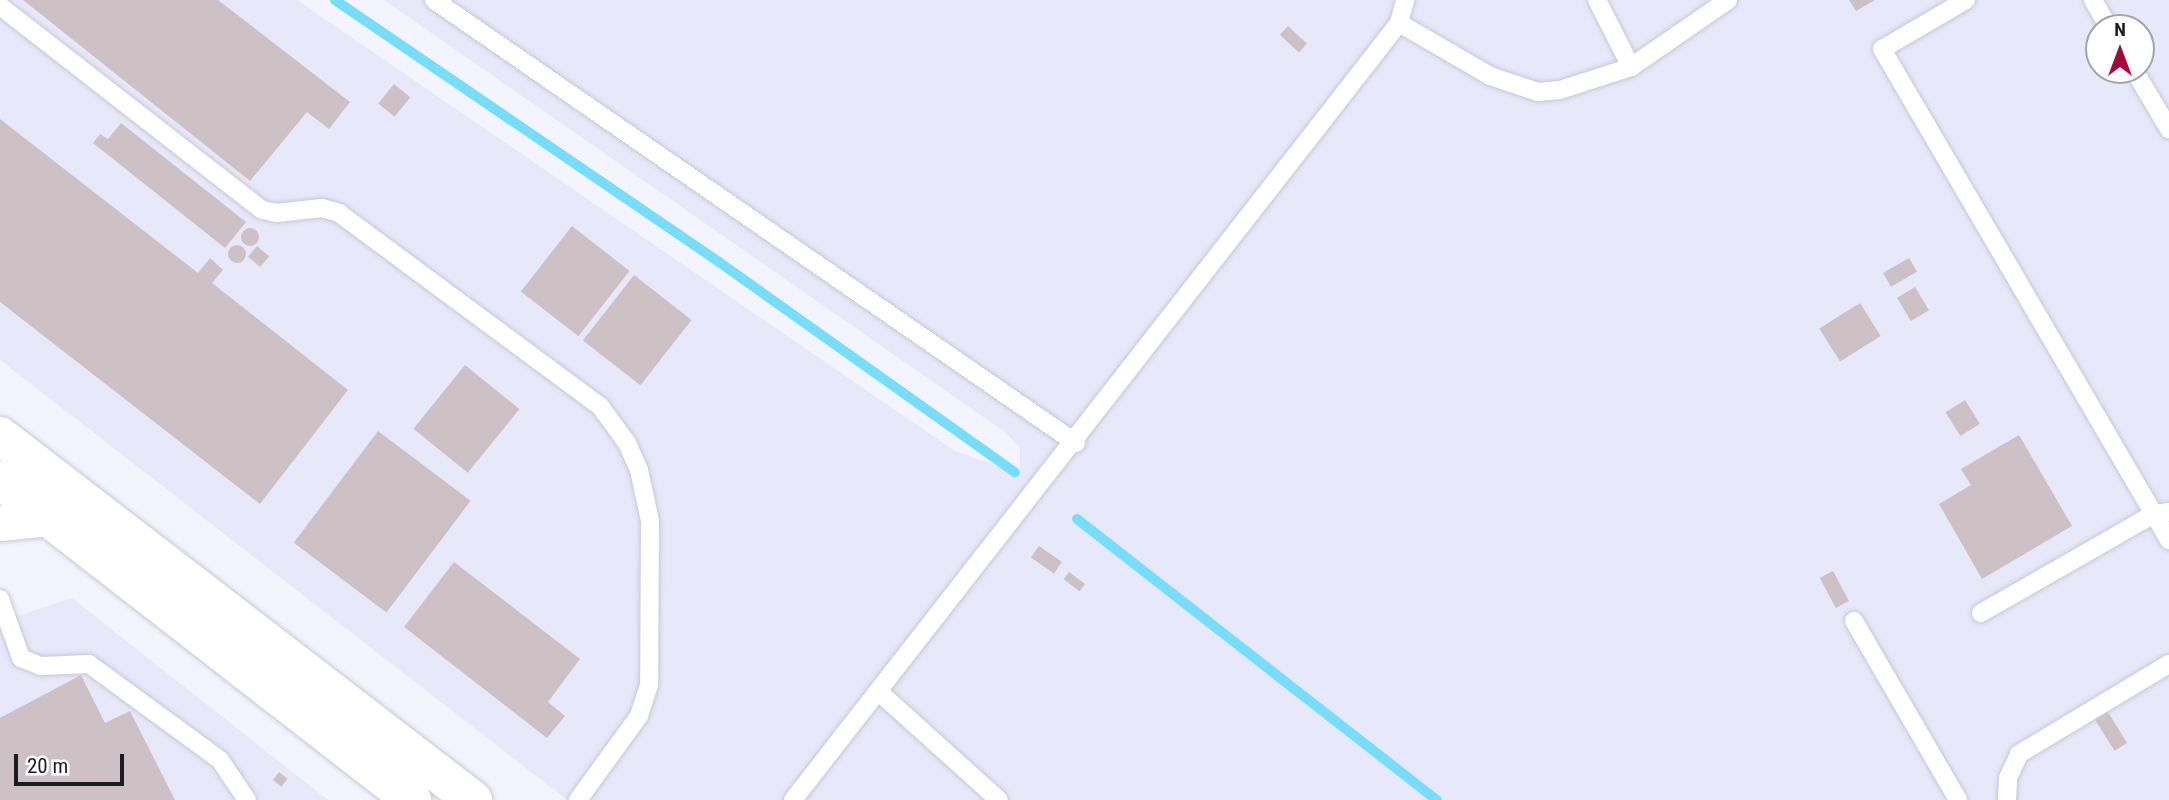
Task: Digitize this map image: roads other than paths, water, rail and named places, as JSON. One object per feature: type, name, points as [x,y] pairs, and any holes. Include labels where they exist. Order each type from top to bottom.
[{"type":"main road","points":[[0,436],[473,800]]},
{"type":"main road","points":[[0,480],[412,800]]},
{"type":"street","points":[[0,523],[49,518]]},
{"type":"lane","points":[[434,0],[1076,443]]},
{"type":"lane","points":[[793,800],[1076,443],[1399,23],[1405,0]]},
{"type":"lane","points":[[1597,0],[1631,67]]},
{"type":"lane","points":[[1399,23],[1490,76],[1538,92],[1560,90],[1631,67],[1728,0]]},
{"type":"lane","points":[[1966,0],[1882,49],[2161,513],[2169,540]]},
{"type":"lane","points":[[0,6],[262,210],[277,213],[321,208],[340,213],[600,406],[627,443],[639,470],[650,522],[649,685],[639,716],[578,800]]},
{"type":"lane","points":[[2142,84],[2169,129]]},
{"type":"lane","points":[[1981,613],[2161,513]]},
{"type":"lane","points":[[0,599],[21,658],[41,666],[89,664],[220,760],[247,800]]},
{"type":"lane","points":[[1854,621],[1958,800]]},
{"type":"lane","points":[[2007,800],[2008,778],[2019,754],[2169,663]]},
{"type":"lane","points":[[879,692],[999,800]]},
{"type":"waterway","points":[[335,0],[719,262],[1015,472]]},
{"type":"waterway","points":[[1077,519],[1437,800]]}]
